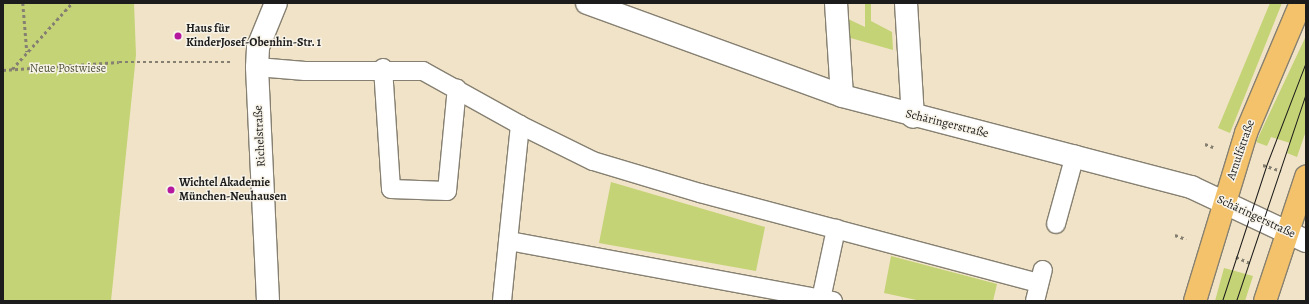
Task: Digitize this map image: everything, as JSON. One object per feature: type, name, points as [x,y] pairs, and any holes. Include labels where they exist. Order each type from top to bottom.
[{"type":"main road","name":"Arnulfstraße","points":[[1195,301],[1209,248],[1246,133],[1301,3]]},
{"type":"main road","points":[[1265,301],[1274,273],[1297,237],[1306,177]]},
{"type":"street","points":[[257,67],[258,47],[276,3]]},
{"type":"street","name":"Schäringerstraße","points":[[587,3],[842,96],[913,117],[1075,155],[1191,187],[1297,237]]},
{"type":"street","points":[[836,3],[842,96]]},
{"type":"street","points":[[906,3],[913,117]]},
{"type":"street","name":"Richelstraße","points":[[257,67],[268,301]]},
{"type":"lane","points":[[257,67],[306,71],[383,68],[423,71],[457,88],[520,125],[593,161],[836,229],[1042,276],[1035,301]]},
{"type":"lane","points":[[383,68],[391,189],[447,191],[457,88]]},
{"type":"lane","points":[[502,301],[520,125]]},
{"type":"lane","points":[[1056,224],[1075,155]]},
{"type":"lane","points":[[508,242],[827,300],[836,229]]},
{"type":"path","points":[[23,3],[27,53]]},
{"type":"path","points":[[12,69],[72,3]]},
{"type":"path","points":[[3,70],[219,60],[257,67]]},
{"type":"path","points":[[1176,236],[1274,273]]},
{"type":"green space","name":"Neue Postwiese","points":[[3,3],[134,3],[136,55],[111,301],[3,301]]},
{"type":"green space","points":[[865,3],[871,3],[871,21],[892,32],[893,50],[847,37],[846,18],[865,27]]},
{"type":"green space","points":[[1270,3],[1282,3],[1230,133],[1218,128]]},
{"type":"green space","points":[[1306,36],[1306,131],[1297,157],[1287,153],[1290,143],[1271,137],[1267,146],[1256,142]]},
{"type":"green space","points":[[611,182],[765,227],[756,271],[599,243]]},
{"type":"green space","points":[[891,256],[997,284],[993,301],[921,301],[884,293]]},
{"type":"green space","points":[[1224,268],[1253,276],[1245,301],[1215,301]]},
{"type":"tram line","points":[[1222,301],[1266,166],[1306,62]]},
{"type":"tram line","points":[[1236,301],[1306,93]]},
{"type":"place","name":"Haus für KinderJosef-Obenhin-Str. 1","points":[[178,36]]},
{"type":"place","name":"Wichtel Akademie München-Neuhausen","points":[[171,190]]}]
